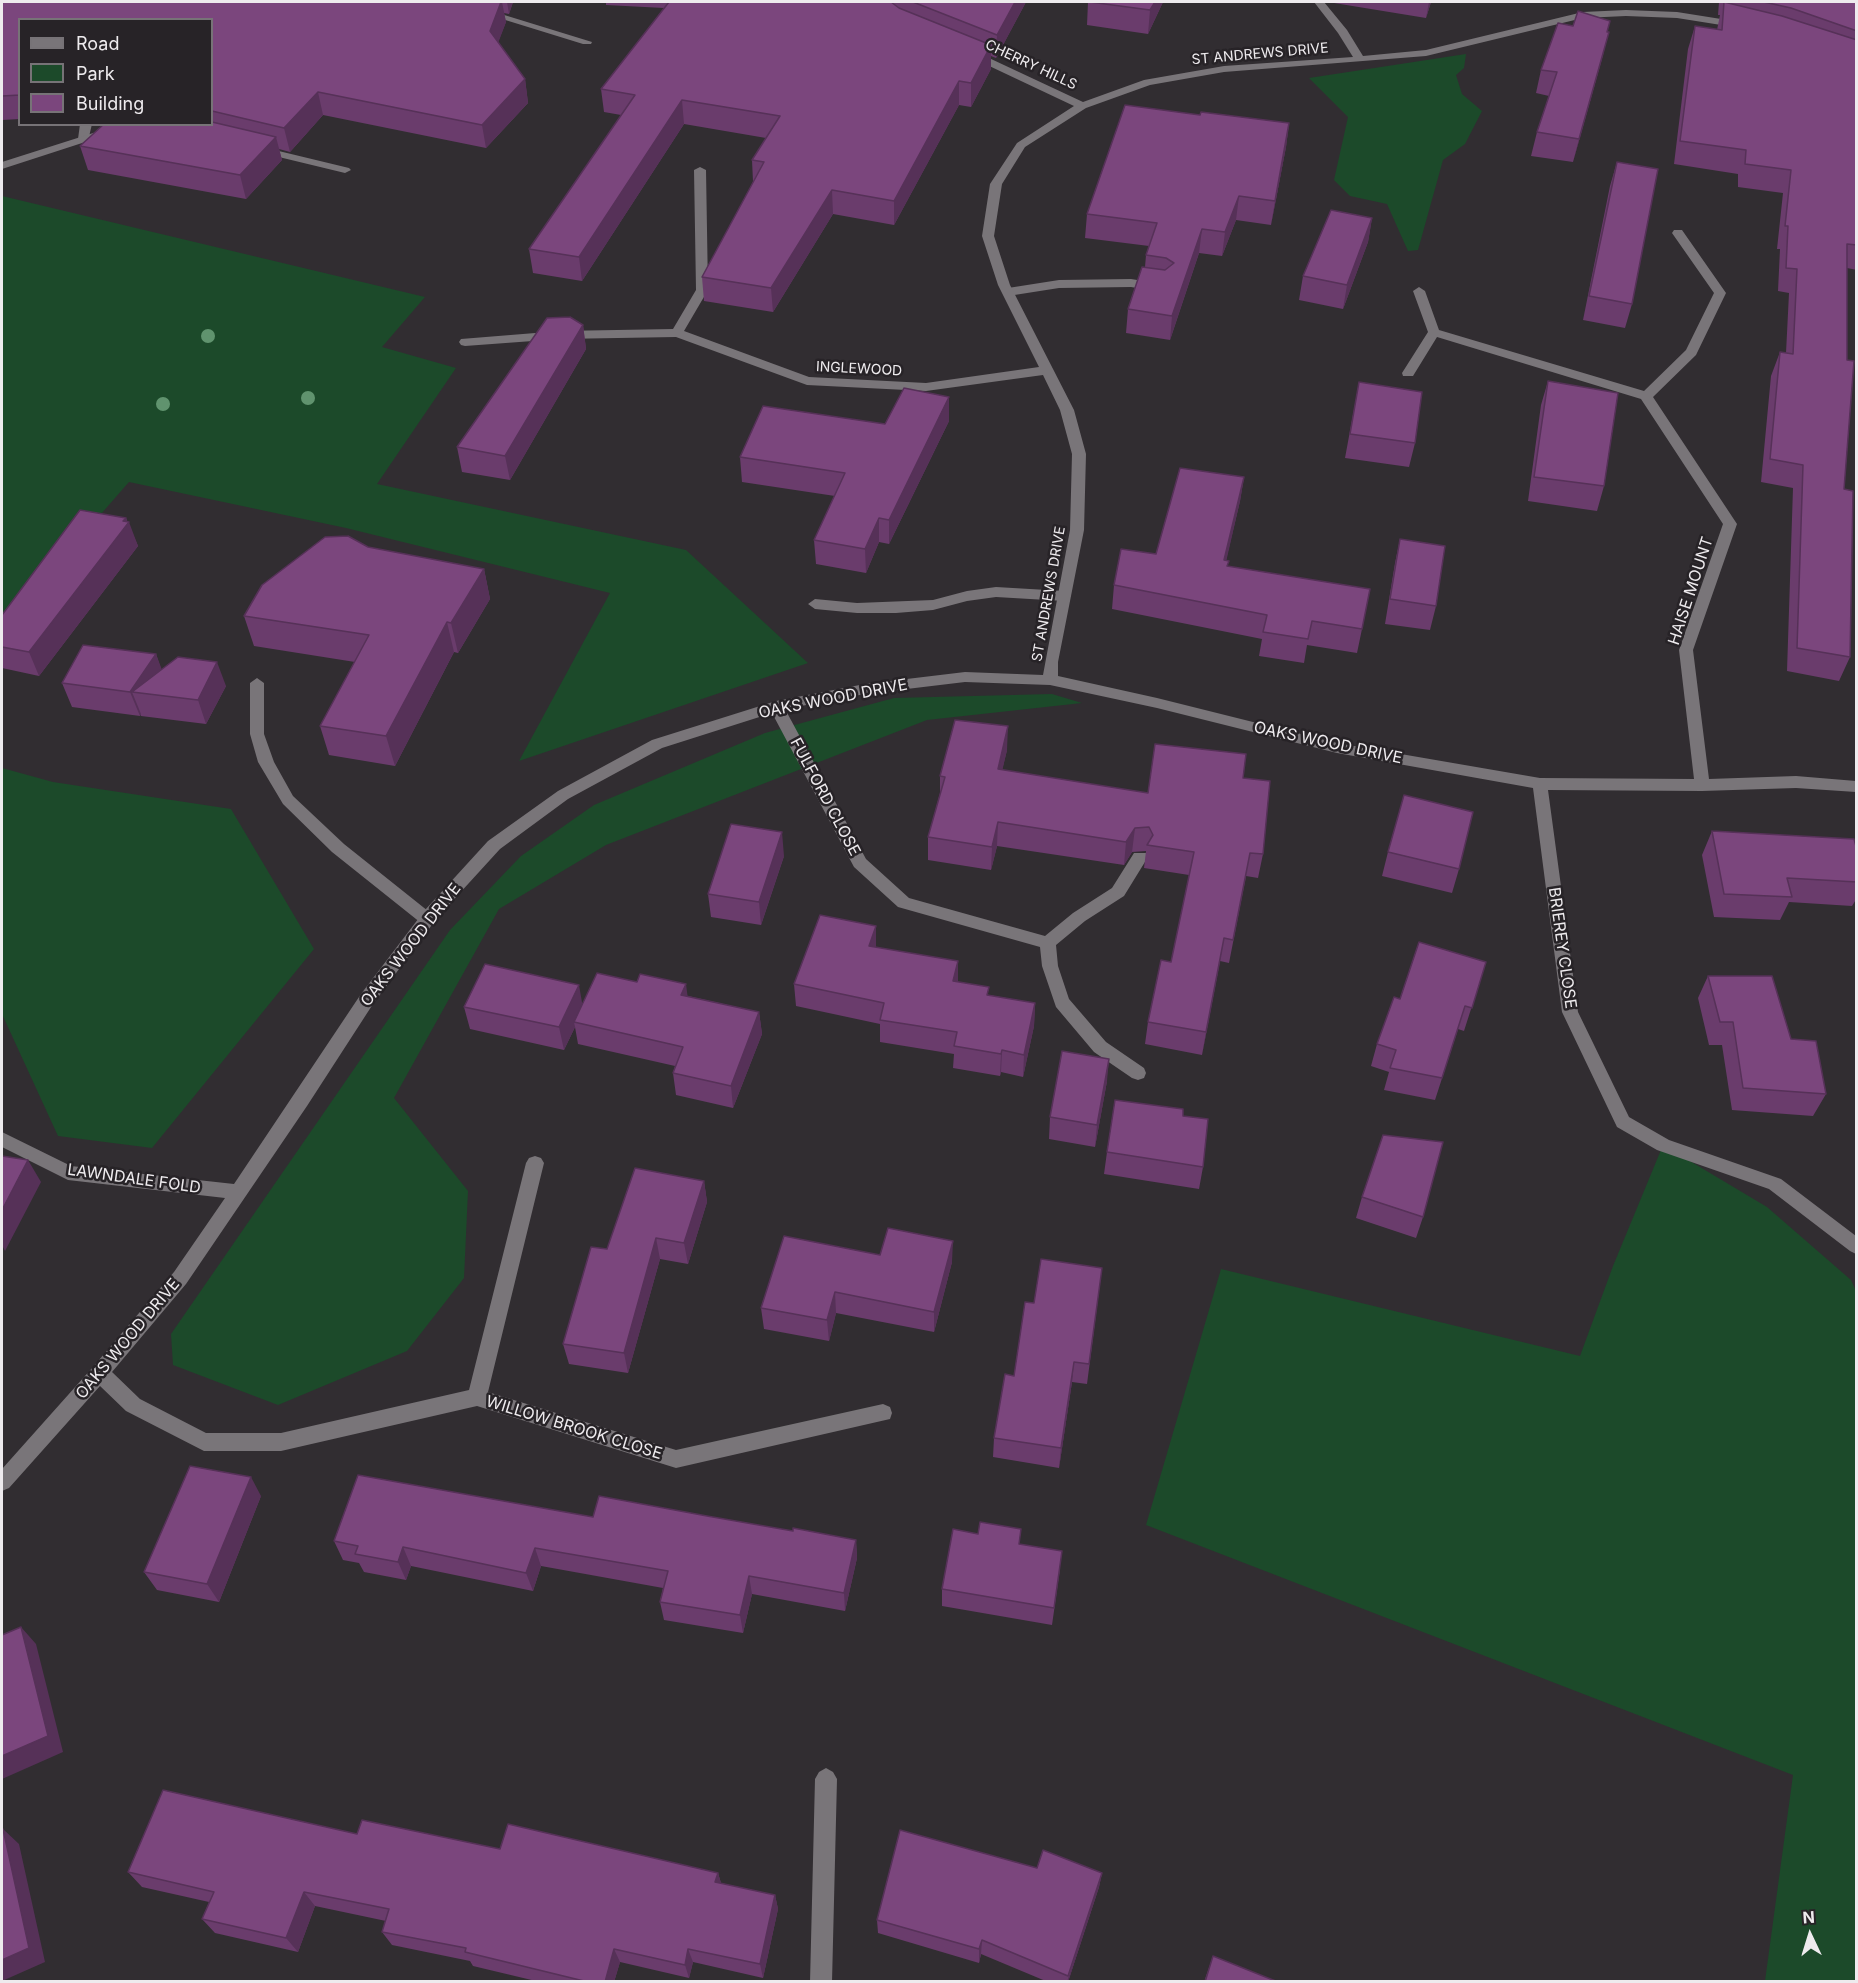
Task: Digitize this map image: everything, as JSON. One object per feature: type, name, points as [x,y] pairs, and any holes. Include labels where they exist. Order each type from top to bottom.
[{"type":"street","points":[[452,2],[587,42]]},
{"type":"street","points":[[1318,2],[1344,32],[1360,60]]},
{"type":"street","points":[[1676,2],[1677,15]]},
{"type":"street","name":"ST ANDREWS DRIVE","points":[[1050,680],[1051,662],[1077,530],[1079,454],[1067,410],[1008,292],[988,236],[996,184],[1021,144],[1082,106],[1148,82],[1224,69],[1426,53],[1583,15],[1626,13],[1677,15],[1721,20],[1750,28]]},
{"type":"street","name":"CHERRY HILLS","points":[[954,47],[1082,106]]},
{"type":"street","points":[[84,139],[86,126]]},
{"type":"street","points":[[2,166],[121,127]]},
{"type":"street","points":[[240,145],[345,170]]},
{"type":"street","points":[[677,333],[702,290],[700,170]]},
{"type":"street","points":[[1434,332],[1646,396],[1692,352],[1720,293],[1678,233]]},
{"type":"street","points":[[1008,292],[1059,284],[1131,283],[1162,288]]},
{"type":"street","points":[[1419,291],[1434,332]]},
{"type":"street","points":[[1408,373],[1434,332]]},
{"type":"street","name":"INGLEWOOD","points":[[465,342],[560,335],[677,333],[807,381],[926,387],[1047,370]]},
{"type":"street","name":"HAISE MOUNT","points":[[1646,396],[1730,524],[1686,650],[1702,785]]},
{"type":"street","points":[[815,604],[857,608],[896,608],[933,605],[967,596],[996,592],[1064,596]]},
{"type":"street","name":"OAKS WOOD DRIVE","points":[[2,1482],[100,1373],[180,1278],[301,1101],[367,999],[427,919],[494,845],[563,795],[657,744],[776,706],[865,689],[965,677],[1050,680],[1157,703],[1336,748],[1540,784],[1702,785],[1796,782],[1857,787]]},
{"type":"street","points":[[257,683],[257,734],[266,762],[288,800],[338,848],[427,919]]},
{"type":"street","name":"FULFORD CLOSE","points":[[776,706],[860,863],[904,903],[1048,943]]},
{"type":"street","name":"BRIEREY CLOSE","points":[[1540,784],[1570,1012],[1623,1122],[1663,1145],[1775,1184],[1857,1246]]},
{"type":"street","points":[[1138,1073],[1100,1047],[1062,1002],[1050,966],[1048,943],[1079,917],[1118,892],[1140,857]]},
{"type":"street","name":"LAWNDALE FOLD","points":[[2,1139],[68,1173],[238,1192]]},
{"type":"street","name":"WILLOW BROOK CLOSE","points":[[477,1397],[535,1163]]},
{"type":"street","name":"WILLOW BROOK CLOSE","points":[[100,1373],[133,1405],[204,1442],[281,1442],[477,1397],[676,1459],[883,1413]]},
{"type":"street","points":[[821,1982],[826,1779]]},
{"type":"green space","points":[[1466,54],[1464,68],[1456,75],[1462,94],[1482,111],[1465,144],[1443,160],[1418,250],[1408,251],[1387,204],[1350,196],[1334,180],[1348,117],[1309,78]]},
{"type":"green space","points":[[2,196],[425,297],[382,347],[456,368],[377,484],[686,550],[808,663],[519,761],[610,593],[346,528],[129,482],[2,627]]},
{"type":"green space","points":[[1052,694],[1082,703],[927,720],[606,845],[499,909],[394,1098],[468,1191],[464,1278],[407,1351],[278,1405],[173,1365],[171,1334],[450,930],[521,856],[594,805],[765,733],[894,698]]},
{"type":"green space","points":[[2,768],[53,782],[231,809],[314,949],[152,1148],[58,1136],[2,1014]]},
{"type":"green space","points":[[1663,1145],[1767,1207],[1851,1280],[1856,1291],[1856,1981],[1765,1981],[1793,1775],[1146,1525],[1221,1269],[1580,1356],[1613,1266]]},
{"type":"building","points":[[2,2],[501,2],[490,31],[525,79],[482,125],[318,92],[284,128],[213,111],[213,18],[18,18],[18,95],[2,96]]},
{"type":"building","points":[[669,2],[891,2],[899,8],[991,45],[971,83],[959,81],[894,201],[832,190],[771,288],[702,277],[764,162],[752,160],[780,116],[682,100],[579,257],[529,249],[635,95],[601,89]]},
{"type":"building","points":[[913,2],[1015,2],[997,35]]},
{"type":"building","points":[[1090,2],[1155,2],[1150,10]]},
{"type":"building","points":[[1724,2],[1782,16],[1857,40],[1857,245],[1847,244],[1847,360],[1854,361],[1844,489],[1853,491],[1850,657],[1797,648],[1803,465],[1770,459],[1780,352],[1793,354],[1797,269],[1786,268],[1788,226],[1785,226],[1791,170],[1745,164],[1746,150],[1680,141],[1695,26],[1722,30]]},
{"type":"building","points":[[1764,2],[1857,2],[1857,31],[1791,8]]},
{"type":"building","points":[[1578,11],[1610,21],[1607,32],[1609,32],[1579,139],[1537,132],[1557,72],[1541,70],[1558,23],[1573,26]]},
{"type":"building","points":[[1125,105],[1289,123],[1275,201],[1239,196],[1225,232],[1202,229],[1172,316],[1128,309],[1142,267],[1165,270],[1174,263],[1166,258],[1146,255],[1157,223],[1087,214]]},
{"type":"building","points":[[213,122],[276,137],[240,175],[80,146],[102,126],[213,126]]},
{"type":"building","points":[[1617,162],[1658,169],[1632,304],[1589,296]]},
{"type":"building","points":[[1331,210],[1372,218],[1347,285],[1303,276]]},
{"type":"building","points":[[570,317],[583,325],[505,456],[457,447],[547,318]]},
{"type":"building","points":[[1548,381],[1618,393],[1604,486],[1534,477]]},
{"type":"building","points":[[1359,382],[1422,392],[1415,443],[1350,434]]},
{"type":"building","points":[[904,388],[949,397],[889,520],[879,518],[865,549],[814,540],[845,473],[740,457],[763,406],[885,424]]},
{"type":"building","points":[[1180,468],[1244,477],[1224,560],[1229,561],[1227,566],[1370,589],[1362,629],[1312,621],[1308,639],[1263,632],[1267,615],[1114,585],[1121,549],[1156,554]]},
{"type":"building","points":[[80,510],[126,518],[123,521],[129,522],[29,652],[2,647],[2,615]]},
{"type":"building","points":[[348,536],[368,547],[484,569],[451,623],[447,622],[386,736],[320,726],[369,635],[244,616],[262,585],[325,537]]},
{"type":"building","points":[[1400,539],[1445,546],[1436,606],[1390,599]]},
{"type":"building","points":[[83,645],[156,654],[130,692],[62,683]]},
{"type":"building","points":[[178,657],[217,662],[198,700],[132,692]]},
{"type":"building","points":[[955,720],[1008,726],[998,769],[1148,793],[1155,744],[1246,754],[1243,778],[1270,781],[1263,854],[1250,853],[1233,940],[1224,938],[1206,1032],[1148,1022],[1161,960],[1171,962],[1194,852],[1147,845],[1153,835],[1149,827],[1135,828],[1126,842],[998,822],[992,847],[928,837],[945,777],[940,776]]},
{"type":"building","points":[[1404,795],[1473,812],[1459,869],[1388,852]]},
{"type":"building","points":[[731,824],[782,832],[759,902],[708,894]]},
{"type":"building","points":[[1712,831],[1854,839],[1857,850],[1857,882],[1787,878],[1792,897],[1724,894]]},
{"type":"building","points":[[820,915],[876,926],[869,946],[958,961],[953,981],[989,987],[987,995],[1035,1003],[1024,1055],[1002,1050],[1001,1054],[954,1046],[957,1032],[880,1020],[884,1003],[794,984]]},
{"type":"building","points":[[1419,942],[1486,962],[1472,1008],[1465,1006],[1442,1078],[1390,1068],[1396,1050],[1377,1044],[1394,997],[1400,999]]},
{"type":"building","points":[[485,964],[579,985],[559,1027],[464,1007]]},
{"type":"building","points":[[597,973],[637,982],[640,974],[686,984],[681,995],[759,1012],[731,1086],[673,1073],[683,1047],[574,1022]]},
{"type":"building","points":[[1708,976],[1772,976],[1791,1039],[1816,1041],[1826,1094],[1743,1088],[1733,1022],[1720,1022]]},
{"type":"building","points":[[1062,1051],[1109,1059],[1097,1125],[1050,1117]]},
{"type":"building","points":[[1115,1100],[1183,1109],[1183,1116],[1208,1119],[1203,1167],[1107,1152]]},
{"type":"building","points":[[1383,1135],[1443,1142],[1423,1217],[1362,1197]]},
{"type":"building","points":[[2,1156],[28,1160],[2,1210]]},
{"type":"building","points":[[635,1168],[704,1181],[684,1243],[656,1238],[624,1353],[563,1344],[591,1247],[607,1249]]},
{"type":"building","points":[[888,1228],[953,1241],[934,1312],[835,1292],[827,1320],[761,1308],[784,1236],[880,1255]]},
{"type":"building","points":[[1041,1259],[1102,1268],[1089,1364],[1074,1362],[1061,1448],[994,1438],[1005,1374],[1014,1376],[1025,1302],[1034,1303]]},
{"type":"building","points":[[190,1466],[251,1477],[207,1584],[144,1572]]},
{"type":"building","points":[[358,1475],[593,1517],[599,1496],[856,1540],[844,1593],[749,1576],[740,1615],[660,1602],[668,1571],[535,1548],[526,1573],[403,1547],[398,1562],[355,1554],[358,1546],[334,1541]]},
{"type":"building","points":[[980,1522],[1021,1529],[1019,1544],[1062,1551],[1054,1608],[942,1589],[953,1529],[978,1534]]},
{"type":"building","points":[[21,1627],[48,1736],[2,1756],[2,1635]]},
{"type":"building","points":[[163,1790],[357,1834],[362,1820],[500,1849],[508,1824],[718,1873],[715,1882],[775,1895],[760,1964],[688,1949],[685,1965],[614,1949],[605,1982],[588,1982],[465,1952],[466,1948],[382,1932],[389,1909],[304,1892],[286,1938],[202,1919],[214,1892],[128,1872]]},
{"type":"building","points":[[2,1830],[29,1948],[2,1960]]},
{"type":"building","points":[[900,1830],[1037,1868],[1043,1850],[1102,1873],[1068,1976],[982,1940],[979,1949],[877,1920]]},
{"type":"building","points":[[1213,1956],[1278,1982],[1205,1982]]}]
